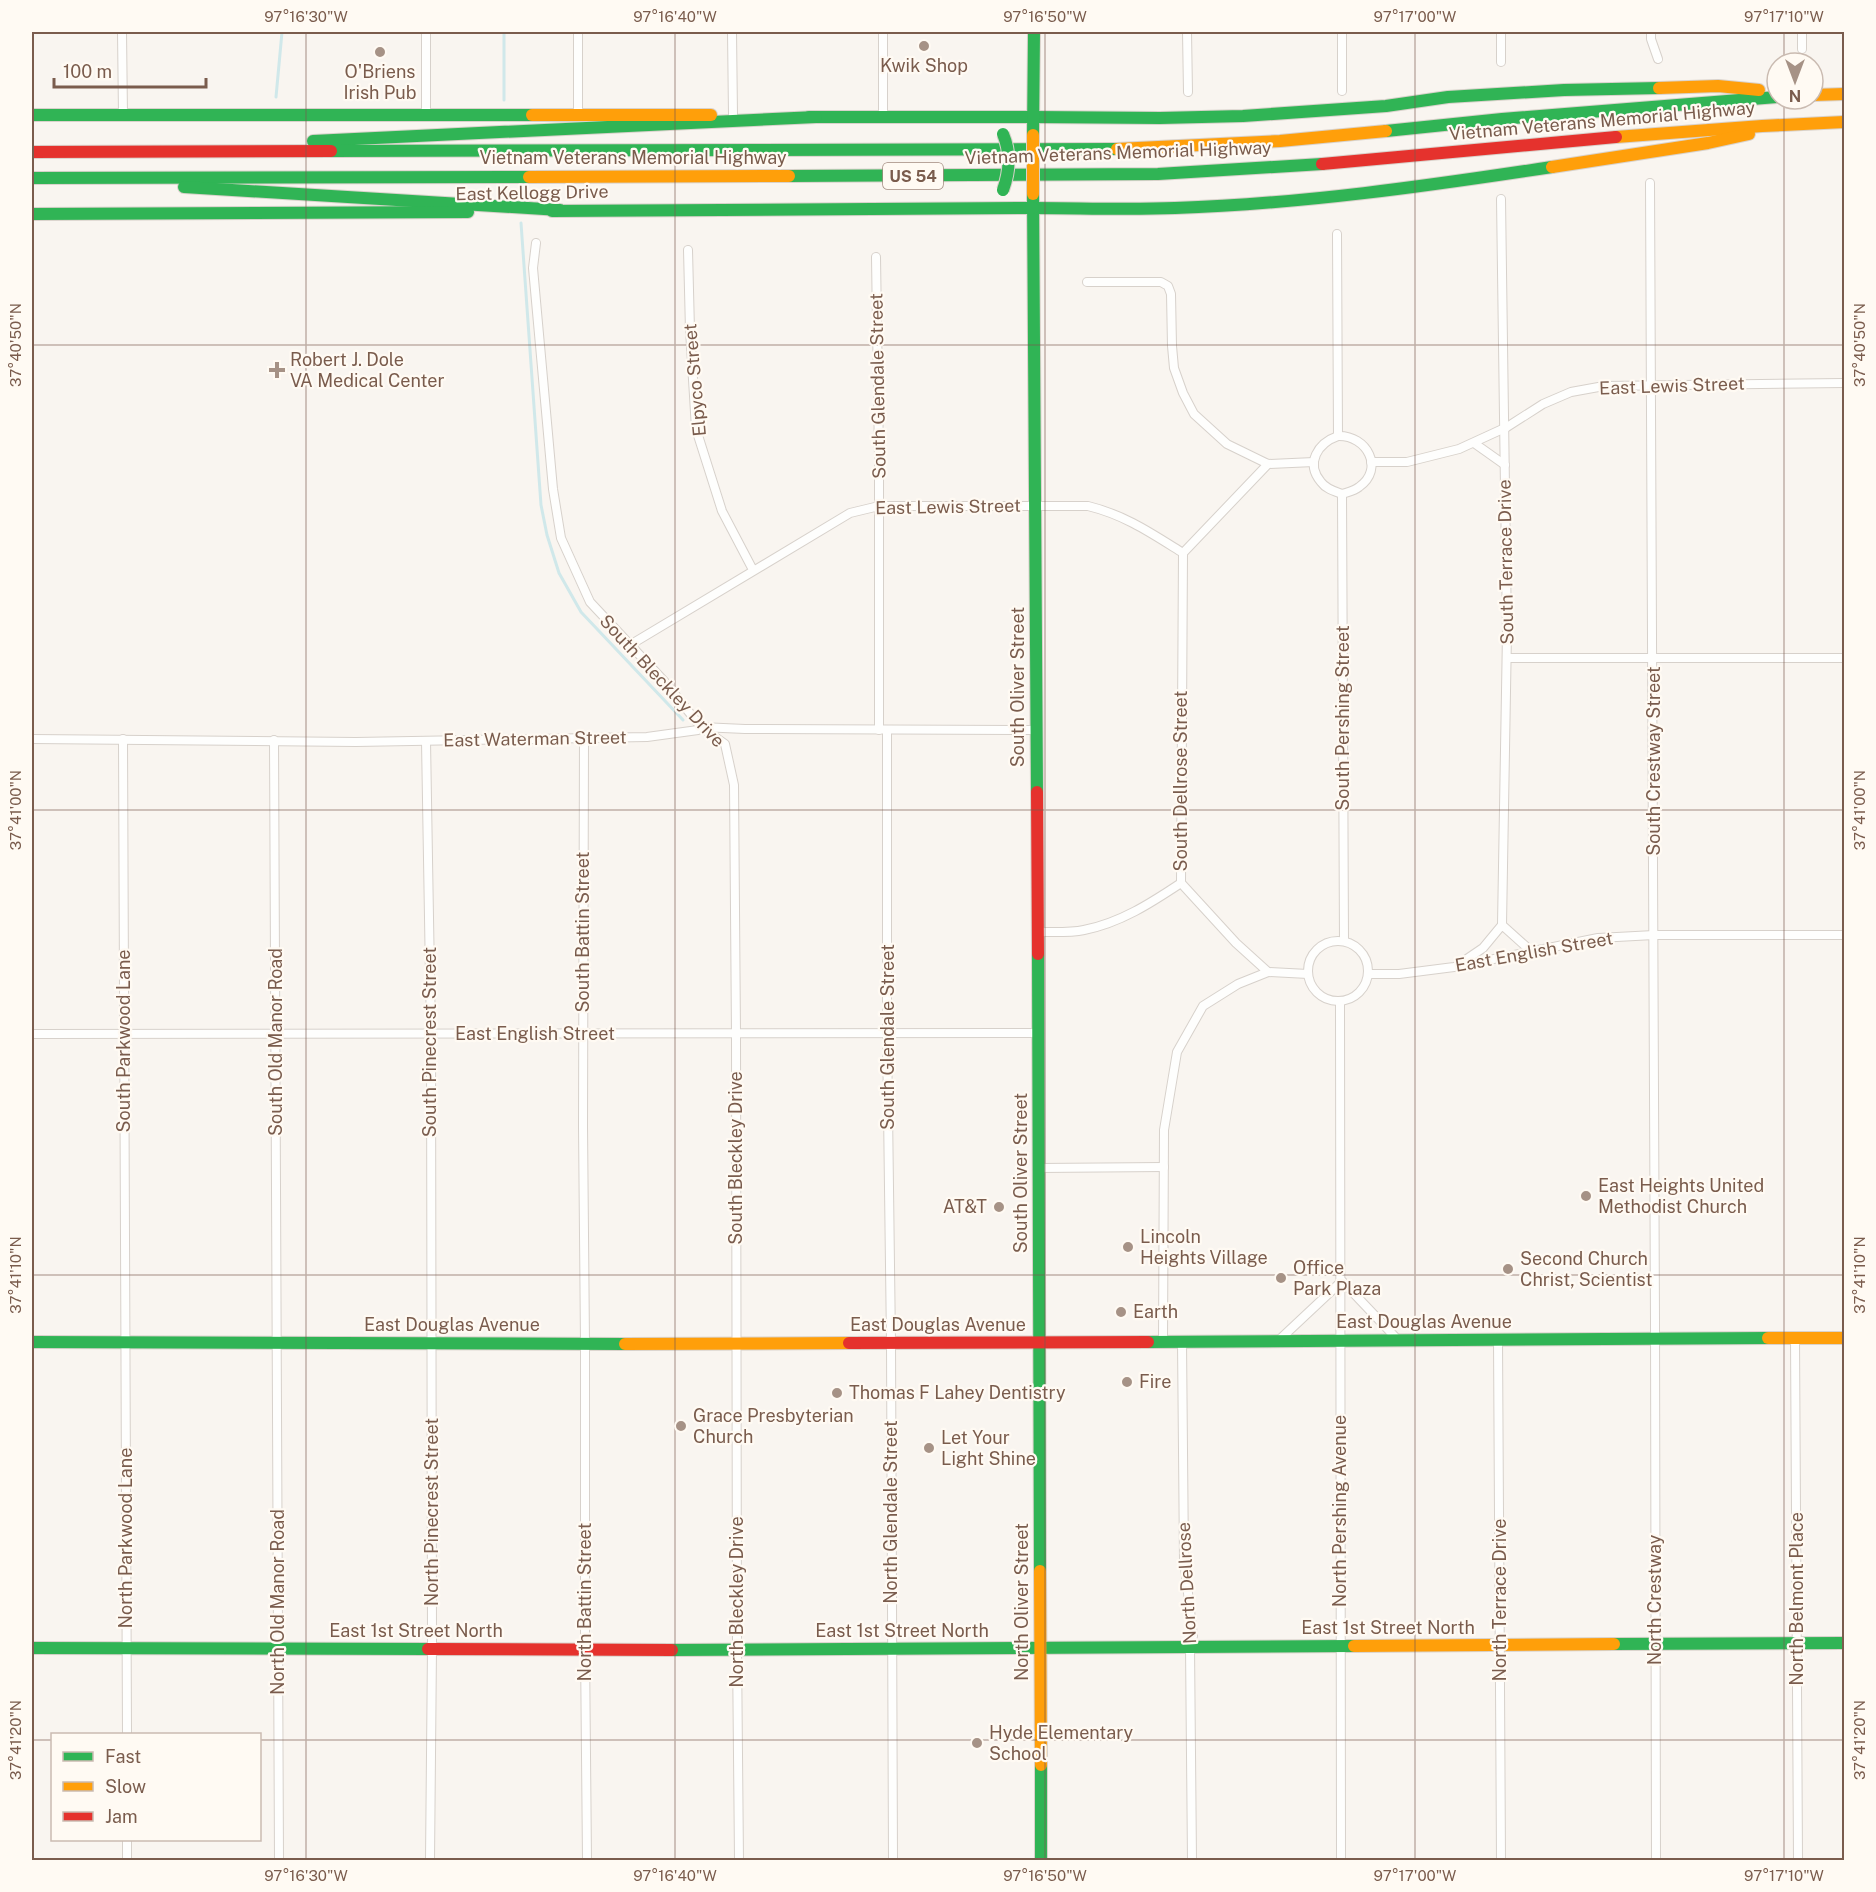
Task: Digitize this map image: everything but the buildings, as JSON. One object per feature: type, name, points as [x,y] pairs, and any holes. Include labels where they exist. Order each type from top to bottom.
[{"type":"main road","name":"South Oliver Street","points":[[1034,32],[1033,208],[1040,1343]]},
{"type":"main road","points":[[32,115],[733,115],[883,118],[1160,118],[1243,116],[1386,106],[1448,97],[1564,90],[1718,86],[1765,91]]},
{"type":"main road","points":[[1825,95],[1845,94]]},
{"type":"main road","name":"Vietnam Veterans Memorial Highway","points":[[32,152],[1121,149],[1280,141],[1653,105],[1765,98]]},
{"type":"main road","points":[[115,151],[816,117]]},
{"type":"main road","points":[[978,208],[991,202],[1003,190],[1009,172],[1009,152],[1003,134],[989,122],[979,118]]},
{"type":"main road","name":"Vietnam Veterans Memorial Highway","points":[[32,178],[1191,173],[1341,162],[1691,129],[1845,122]]},
{"type":"main road","name":"East Kellogg Drive","points":[[32,214],[345,214],[560,210],[1204,207],[1364,194],[1474,179],[1707,143],[1792,124]]},
{"type":"main road","points":[[32,178],[279,192],[437,205],[560,210]]},
{"type":"main road","name":"East Douglas Avenue","points":[[32,1342],[736,1344],[1845,1338]]},
{"type":"main road","name":"North Oliver Street","points":[[1040,1343],[1041,1860]]},
{"type":"main road","name":"East 1st Street North","points":[[32,1648],[737,1650],[1845,1643]]},
{"type":"street","points":[[122,32],[123,115]]},
{"type":"street","points":[[426,32],[426,115]]},
{"type":"street","points":[[578,32],[578,115]]},
{"type":"street","points":[[732,32],[733,115]]},
{"type":"street","points":[[883,32],[883,118]]},
{"type":"street","points":[[1187,32],[1188,92]]},
{"type":"street","points":[[1342,32],[1342,91]]},
{"type":"street","points":[[1501,32],[1502,62]]},
{"type":"street","points":[[1651,32],[1658,59]]},
{"type":"street","points":[[1802,32],[1802,49]]},
{"type":"street","name":"South Crestway Street","points":[[1650,183],[1656,1339]]},
{"type":"street","name":"South Terrace Drive","points":[[1501,199],[1507,658],[1502,925]]},
{"type":"street","points":[[1337,234],[1338,436]]},
{"type":"street","name":"South Bleckley Drive","points":[[536,243],[533,268],[553,489],[561,538],[590,602],[664,681],[701,727],[725,744],[734,785],[736,1344]]},
{"type":"street","name":"Elpyco Street","points":[[688,250],[696,429],[722,511],[753,570]]},
{"type":"street","name":"South Glendale Street","points":[[876,257],[891,1343]]},
{"type":"street","points":[[1087,282],[1161,282],[1168,286],[1172,294],[1174,368],[1194,414],[1227,444],[1268,464],[1314,462]]},
{"type":"street","name":"East Lewis Street","points":[[1371,462],[1407,462],[1439,455],[1474,443],[1505,428],[1543,404],[1571,392],[1604,386],[1845,383]]},
{"type":"street","points":[[1338,436],[1355,438],[1363,444],[1369,452],[1371,462],[1366,482],[1342,494],[1327,488],[1319,481],[1314,462],[1321,445],[1338,436]]},
{"type":"street","points":[[1474,443],[1505,465]]},
{"type":"street","points":[[1183,553],[1268,464]]},
{"type":"street","name":"South Pershing Street","points":[[1342,494],[1344,941]]},
{"type":"street","name":"East Lewis Street","points":[[630,645],[850,513],[879,506],[1088,506],[1133,521],[1183,553]]},
{"type":"street","name":"South Dellrose Street","points":[[1183,553],[1181,884],[1236,943],[1268,972]]},
{"type":"street","points":[[1507,658],[1845,658]]},
{"type":"street","name":"East Waterman Street","points":[[32,739],[426,741],[647,737],[698,730],[701,727],[1036,730]]},
{"type":"street","name":"South Battin Street","points":[[584,738],[585,1343]]},
{"type":"street","name":"South Parkwood Lane","points":[[123,739],[126,1342]]},
{"type":"street","name":"South Old Manor Road","points":[[274,741],[278,1343]]},
{"type":"street","name":"South Pinecrest Street","points":[[426,741],[431,1035],[431,1344]]},
{"type":"street","points":[[1038,932],[1082,931],[1112,922],[1150,904],[1181,884]]},
{"type":"street","points":[[1454,967],[1483,948],[1502,925],[1531,951]]},
{"type":"street","name":"East English Street","points":[[1369,974],[1399,974],[1454,967],[1598,938],[1654,935],[1845,935]]},
{"type":"street","points":[[1344,941],[1356,947],[1363,954],[1369,974],[1365,986],[1349,1000],[1325,999],[1316,992],[1311,984],[1308,974],[1312,957],[1328,943],[1344,941]]},
{"type":"street","points":[[1163,1342],[1164,1130],[1177,1052],[1203,1006],[1238,984],[1268,972],[1308,974]]},
{"type":"street","points":[[1340,1001],[1340,1341]]},
{"type":"street","name":"East English Street","points":[[32,1034],[1038,1033]]},
{"type":"street","points":[[1039,1168],[1164,1167]]},
{"type":"street","points":[[1341,1281],[1400,1341]]},
{"type":"street","points":[[1278,1341],[1341,1281]]},
{"type":"street","name":"North Belmont Place","points":[[1795,1338],[1798,1860]]},
{"type":"street","name":"North Crestway","points":[[1656,1339],[1656,1860]]},
{"type":"street","name":"North Terrace Drive","points":[[1498,1340],[1501,1860]]},
{"type":"street","name":"North Pershing Avenue","points":[[1340,1341],[1341,1860]]},
{"type":"street","name":"North Parkwood Lane","points":[[126,1342],[127,1733]]},
{"type":"street","name":"North Dellrose","points":[[1182,1342],[1184,1559],[1193,1636],[1190,1647],[1192,1860]]},
{"type":"street","name":"North Old Manor Road","points":[[278,1343],[279,1860]]},
{"type":"street","name":"North Battin Street","points":[[585,1343],[587,1860]]},
{"type":"street","name":"North Glendale Street","points":[[891,1343],[893,1860]]},
{"type":"street","name":"North Pinecrest Street","points":[[430,1860],[431,1344]]},
{"type":"street","name":"North Bleckley Drive","points":[[736,1344],[739,1860]]},
{"type":"street","points":[[127,1841],[127,1860]]},
{"type":"waterway","points":[[276,97],[282,32]]},
{"type":"waterway","points":[[504,32],[504,100]]},
{"type":"waterway","points":[[521,223],[541,505],[547,535],[559,573],[581,612],[683,720]]},
{"type":"traffic: fast","points":[[1033,135],[1034,32]]},
{"type":"traffic: fast","points":[[1033,117],[1243,116],[1386,106],[1448,97],[1564,90],[1659,88]]},
{"type":"traffic: fast","points":[[1386,131],[1502,119],[1765,98]]},
{"type":"traffic: fast","points":[[32,115],[532,115]]},
{"type":"traffic: fast","points":[[809,117],[1033,117]]},
{"type":"traffic: fast","points":[[313,141],[816,117]]},
{"type":"traffic: fast","points":[[1003,134],[1009,162],[1003,190]]},
{"type":"traffic: fast","points":[[331,151],[1117,149]]},
{"type":"traffic: fast","points":[[789,176],[1158,174],[1322,164]]},
{"type":"traffic: fast","points":[[1033,208],[1157,209],[1269,203],[1411,187],[1552,167]]},
{"type":"traffic: fast","points":[[32,178],[529,177]]},
{"type":"traffic: fast","points":[[184,187],[560,210]]},
{"type":"traffic: fast","points":[[1033,194],[1037,792]]},
{"type":"traffic: fast","points":[[552,211],[1033,208]]},
{"type":"traffic: fast","points":[[32,214],[468,212]]},
{"type":"traffic: fast","points":[[1038,954],[1040,1571]]},
{"type":"traffic: fast","points":[[1148,1342],[1768,1338]]},
{"type":"traffic: fast","points":[[32,1342],[625,1344]]},
{"type":"traffic: fast","points":[[1614,1644],[1844,1643]]},
{"type":"traffic: fast","points":[[672,1650],[1354,1646]]},
{"type":"traffic: fast","points":[[32,1648],[428,1649]]},
{"type":"traffic: fast","points":[[1041,1765],[1041,1860]]},
{"type":"traffic: slow","points":[[1659,88],[1718,86],[1759,90]]},
{"type":"traffic: slow","points":[[1825,95],[1844,94]]},
{"type":"traffic: slow","points":[[532,115],[711,115]]},
{"type":"traffic: slow","points":[[1616,137],[1844,122]]},
{"type":"traffic: slow","points":[[1117,149],[1280,141],[1386,131]]},
{"type":"traffic: slow","points":[[1552,167],[1708,143],[1749,134]]},
{"type":"traffic: slow","points":[[1033,135],[1033,194]]},
{"type":"traffic: slow","points":[[529,177],[789,176]]},
{"type":"traffic: slow","points":[[1768,1338],[1844,1338]]},
{"type":"traffic: slow","points":[[625,1344],[849,1343]]},
{"type":"traffic: slow","points":[[1040,1571],[1041,1765]]},
{"type":"traffic: slow","points":[[1354,1646],[1614,1644]]},
{"type":"traffic: jam","points":[[1322,164],[1616,137]]},
{"type":"traffic: jam","points":[[32,152],[331,151]]},
{"type":"traffic: jam","points":[[1037,792],[1038,954]]},
{"type":"traffic: jam","points":[[849,1343],[1148,1342]]},
{"type":"traffic: jam","points":[[428,1649],[672,1650]]},
{"type":"place","name":"Kwik Shop","points":[[924,46]]},
{"type":"place","name":"O'Briens Irish Pub","points":[[380,52]]},
{"type":"place","name":"Robert J. Dole VA Medical Center","points":[[277,370]]},
{"type":"place","name":"East Heights United Methodist Church","points":[[1586,1196]]},
{"type":"place","name":"AT&T","points":[[999,1207]]},
{"type":"place","name":"Lincoln Heights Village","points":[[1128,1247]]},
{"type":"place","name":"Second Church Christ, Scientist","points":[[1508,1269]]},
{"type":"place","name":"Office Park Plaza","points":[[1281,1278]]},
{"type":"place","name":"Earth","points":[[1121,1312]]},
{"type":"place","name":"Fire","points":[[1127,1382]]},
{"type":"place","name":"Thomas F Lahey Dentistry","points":[[837,1393]]},
{"type":"place","name":"Grace Presbyterian Church","points":[[681,1426]]},
{"type":"place","name":"Let Your Light Shine","points":[[929,1448]]},
{"type":"place","name":"Hyde Elementary School","points":[[977,1743]]}]
